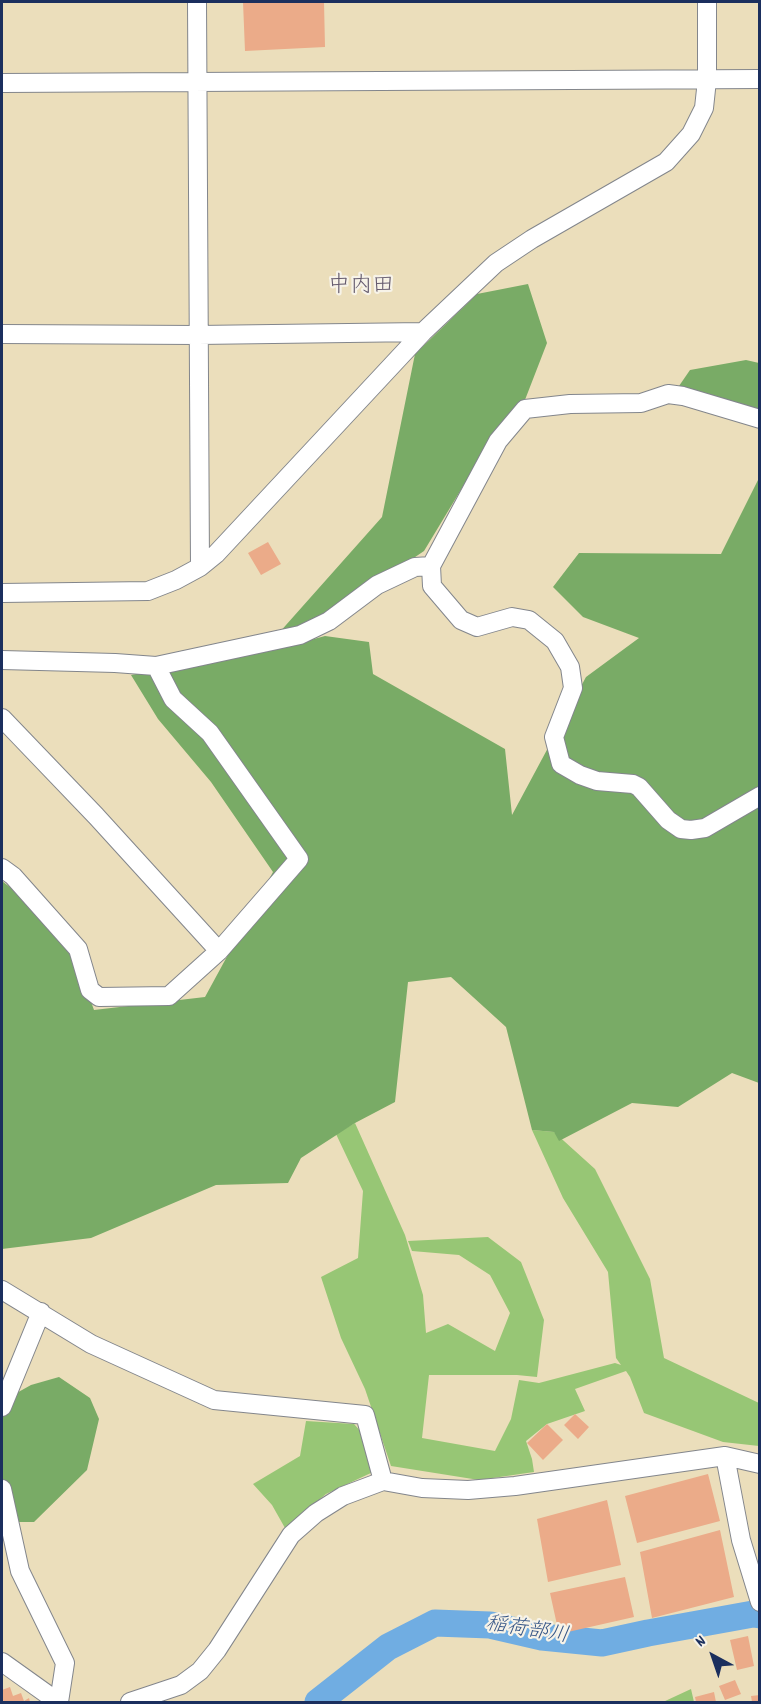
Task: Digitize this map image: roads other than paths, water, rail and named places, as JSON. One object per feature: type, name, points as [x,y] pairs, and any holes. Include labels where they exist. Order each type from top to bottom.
[{"type":"street","points":[[197,2],[200,567]]},
{"type":"street","points":[[2,593],[148,591],[200,567],[216,554],[423,332],[496,263],[532,239],[666,162],[691,134],[704,108],[707,80],[707,2]]},
{"type":"street","points":[[2,83],[759,79]]},
{"type":"street","points":[[2,334],[198,335],[423,332]]},
{"type":"street","points":[[759,419],[683,396],[668,394],[641,403],[570,404],[525,409],[498,441],[430,566],[432,586],[461,620],[477,627],[512,617],[529,620],[555,641],[570,667],[573,688],[554,737],[561,764],[580,775],[639,787],[668,820],[681,829],[705,828],[759,796]]},
{"type":"street","points":[[2,660],[156,666],[300,635],[329,621],[377,585],[415,567],[430,566]]},
{"type":"street","points":[[2,868],[13,876],[78,949],[90,990],[99,997],[169,996],[219,951],[298,859],[210,733],[174,699],[156,666]]},
{"type":"street","points":[[2,718],[96,816],[219,951]]},
{"type":"street","points":[[2,1290],[91,1344],[214,1400],[365,1415],[383,1481]]},
{"type":"street","points":[[2,1407],[41,1312]]},
{"type":"street","points":[[725,1456],[741,1540],[759,1602]]},
{"type":"street","points":[[130,1702],[181,1685],[200,1671],[217,1650],[291,1535],[316,1513],[343,1496],[383,1481],[422,1488],[468,1490],[515,1486],[725,1456],[759,1464]]},
{"type":"street","points":[[2,1489],[20,1571],[65,1663],[58,1702],[2,1662]]},
{"type":"waterway","name":"稲荷部川","points":[[318,1702],[388,1647],[435,1623],[490,1625],[542,1637],[602,1643],[753,1614],[760,1615]]},
{"type":"district","name":"中内田","points":[[361,288]]}]
